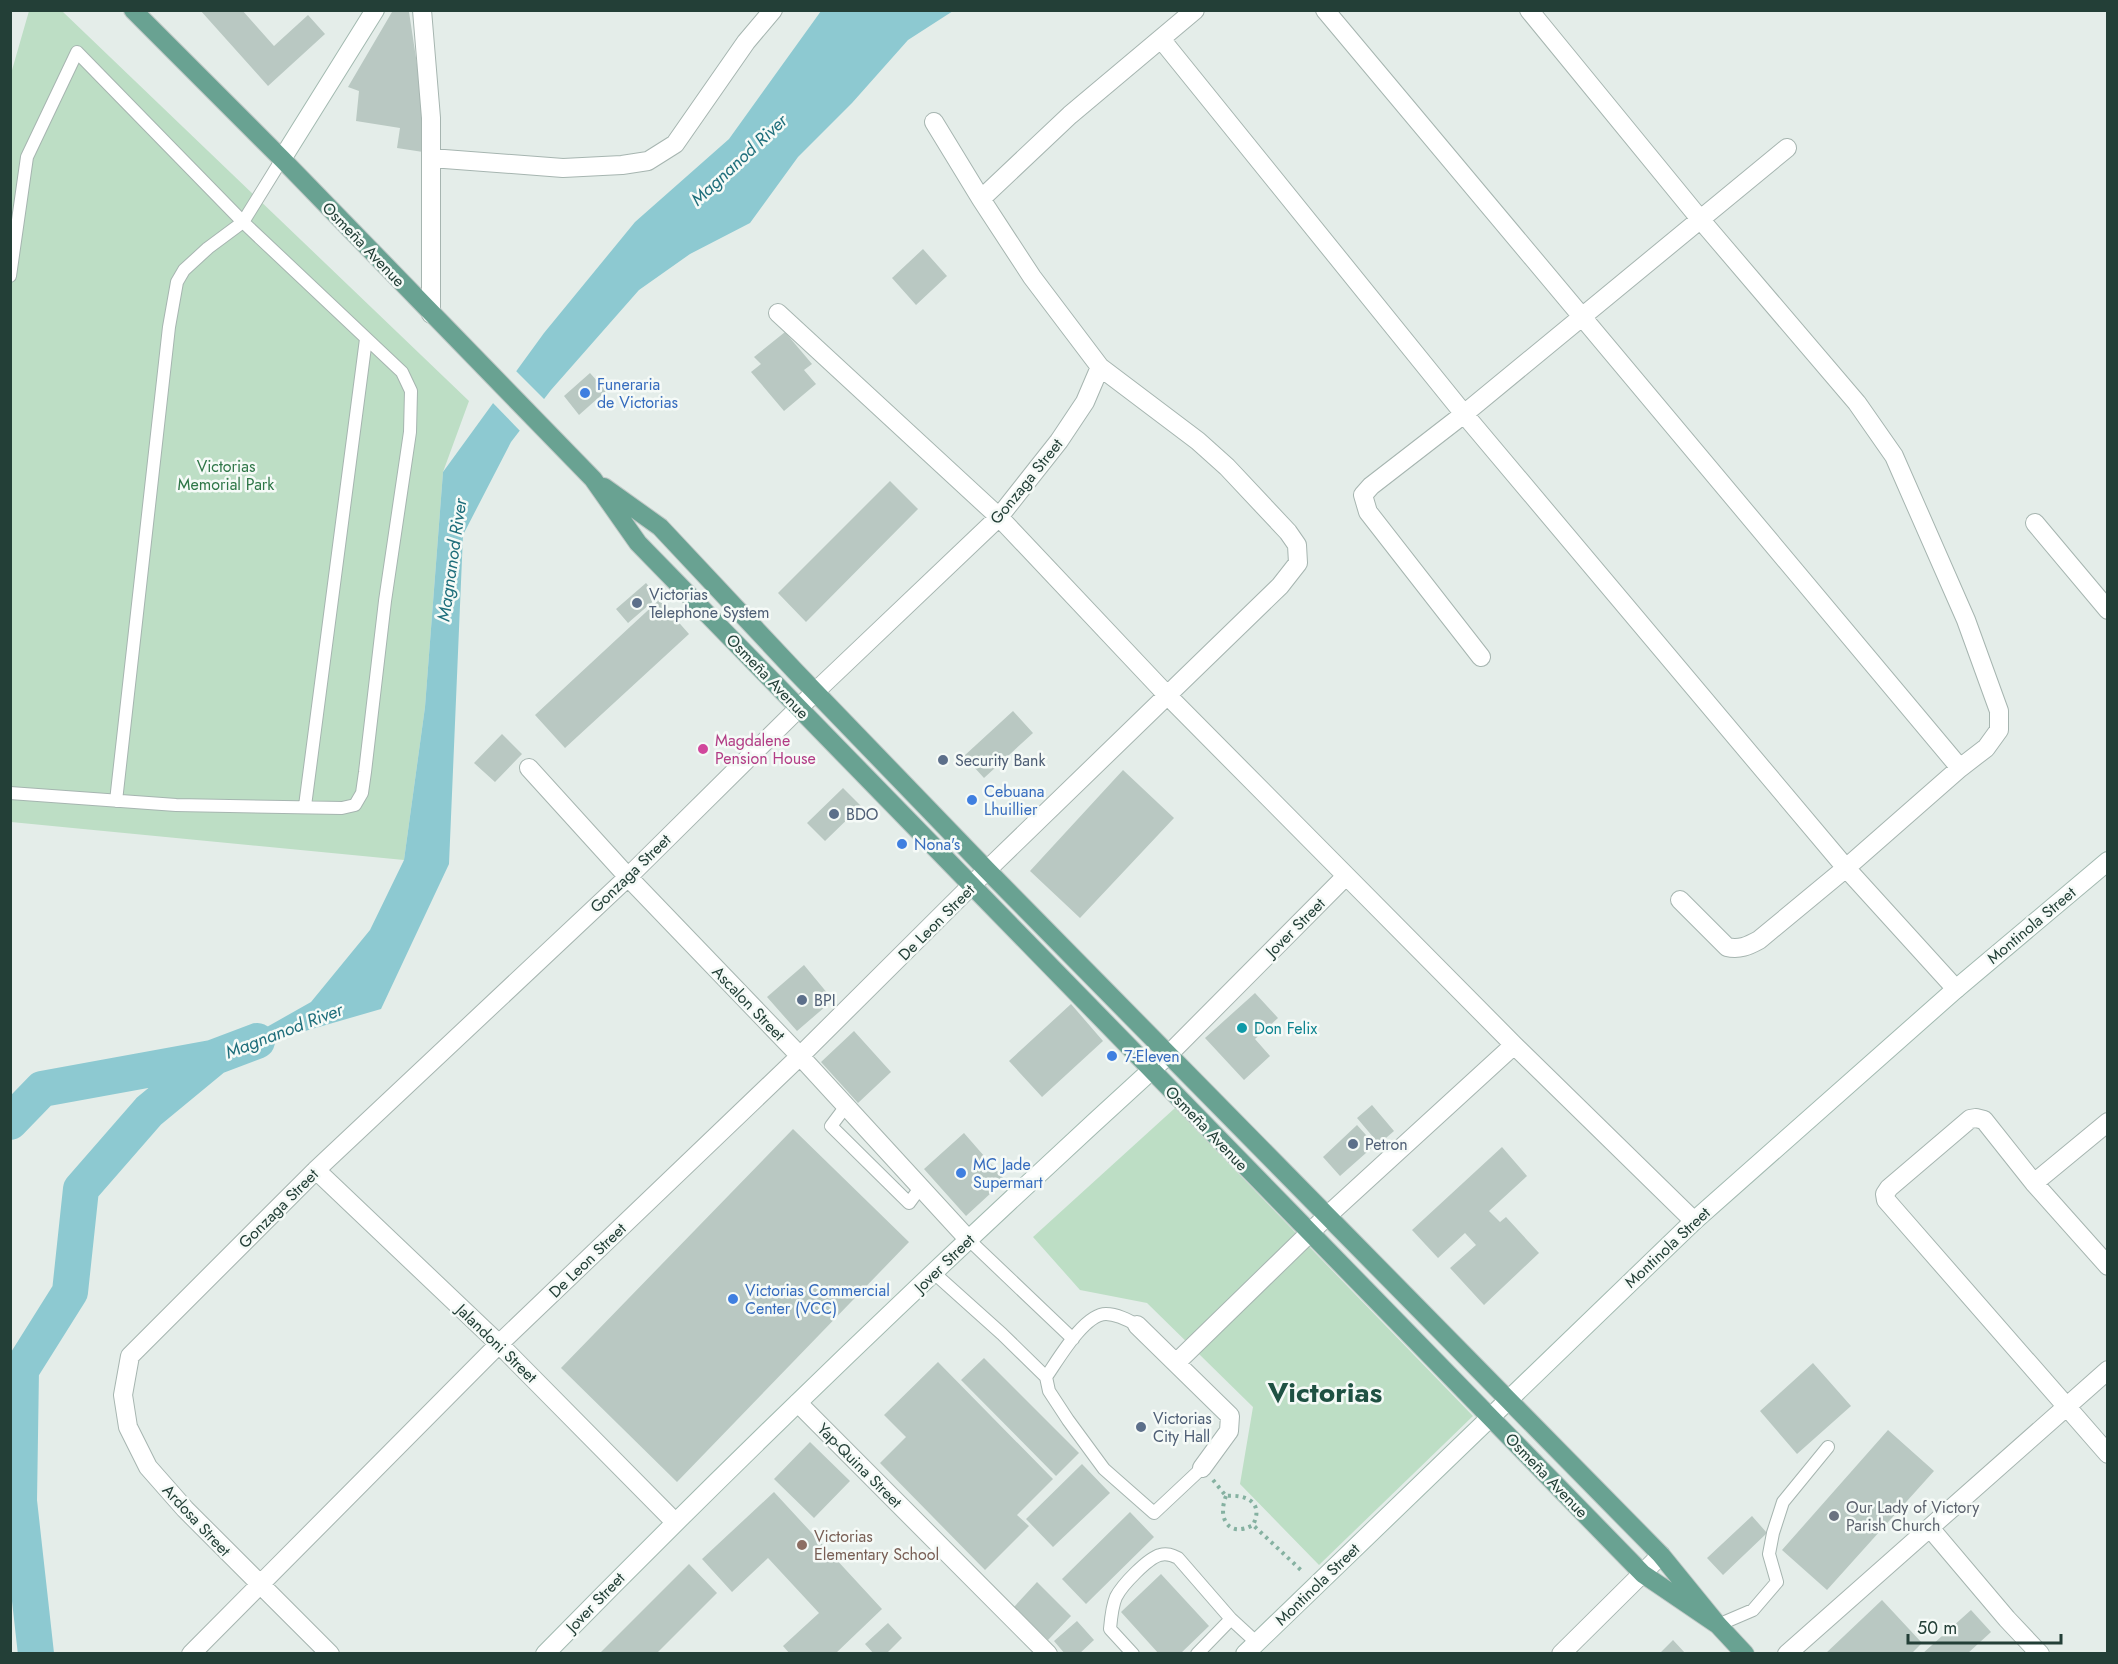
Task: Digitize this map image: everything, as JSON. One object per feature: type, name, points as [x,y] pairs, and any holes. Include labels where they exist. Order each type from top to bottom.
[{"type":"main road","name":"Osmeña Avenue","points":[[133,10],[282,159],[593,479],[638,543],[1643,1574],[1718,1625]]},
{"type":"main road","name":"Osmeña Avenue","points":[[593,479],[660,527],[987,870],[1661,1556],[1718,1625],[1745,1653]]},
{"type":"street","points":[[282,159],[375,10]]},
{"type":"street","points":[[422,10],[431,118],[431,314]]},
{"type":"street","points":[[431,158],[563,168],[622,165],[648,161],[675,144],[746,42],[772,10]]},
{"type":"street","points":[[981,200],[1070,114],[1195,10]]},
{"type":"street","points":[[1325,10],[1960,768]]},
{"type":"street","points":[[1529,10],[1700,219],[1857,403],[1894,456],[1966,620],[1999,711],[1999,730],[1986,748],[1759,940],[1735,949],[1727,947],[1680,900]]},
{"type":"street","points":[[1161,39],[1464,414],[1846,868],[1956,989]]},
{"type":"street","name":"De Leon Street","points":[[191,1653],[499,1344],[800,1056],[987,870],[1280,586],[1298,563],[1297,545],[1288,532],[1227,467],[1198,441],[1100,367],[1032,278],[934,122]]},
{"type":"street","points":[[1481,657],[1368,512],[1363,495],[1371,486],[1464,414],[1788,148]]},
{"type":"street","points":[[778,313],[999,517],[1167,695],[1515,1045],[1694,1221]]},
{"type":"street","name":"Gonzaga Street","points":[[130,1356],[316,1170],[628,877],[815,692],[999,517],[1059,441],[1086,402],[1100,367]]},
{"type":"street","points":[[2035,523],[2108,610]]},
{"type":"street","name":"Ascalon Street","points":[[529,768],[628,877],[800,1056],[969,1239]]},
{"type":"street","name":"Montinola Street","points":[[1251,1648],[1694,1221],[1956,989],[2108,861]]},
{"type":"street","name":"Jover Street","points":[[545,1653],[674,1521],[969,1239],[1168,1054],[1346,876]]},
{"type":"street","points":[[1176,1363],[1327,1216],[1515,1045]]},
{"type":"street","points":[[2108,1266],[2034,1184],[1984,1120],[1970,1119],[1889,1188],[1885,1194],[1886,1200],[1893,1209],[2108,1454]]},
{"type":"street","points":[[2034,1184],[2108,1122]]},
{"type":"street","name":"Jalandoni Street","points":[[316,1170],[499,1344],[674,1521]]},
{"type":"street","points":[[1137,1325],[1230,1416],[1229,1431],[1202,1467]]},
{"type":"street","name":"Ardosa Street","points":[[130,1356],[123,1395],[128,1427],[148,1467],[185,1509],[260,1586],[330,1653]]},
{"type":"street","points":[[1787,1653],[2108,1370]]},
{"type":"street","name":"Yap-Quina Street","points":[[798,1403],[1048,1653]]},
{"type":"street","points":[[1930,1528],[2007,1619],[2040,1653]]},
{"type":"street","points":[[1560,1653],[1661,1556]]},
{"type":"lane","points":[[10,276],[27,157],[77,52],[243,222],[402,372],[411,391],[410,432],[385,601],[365,772],[362,793],[355,805],[342,808],[176,805],[10,794]]},
{"type":"lane","points":[[116,801],[169,327],[177,282],[184,270],[208,248],[243,222],[282,159]]},
{"type":"lane","points":[[305,806],[366,339]]},
{"type":"lane","points":[[969,1239],[1073,1339]]},
{"type":"lane","points":[[934,1273],[1046,1377],[1049,1390],[1104,1469],[1154,1514],[1202,1467]]},
{"type":"lane","points":[[1046,1377],[1073,1339],[1095,1317],[1106,1314],[1123,1318],[1137,1325]]},
{"type":"lane","points":[[1718,1625],[1753,1610],[1778,1582],[1769,1554],[1783,1502],[1828,1447]]},
{"type":"lane","points":[[1132,1653],[1110,1629],[1111,1614],[1117,1596],[1142,1568],[1158,1555],[1168,1553],[1178,1558],[1231,1619],[1251,1648]]},
{"type":"lane","points":[[1197,1653],[1231,1619]]},
{"type":"path","points":[[1202,1467],[1226,1496]]},
{"type":"path","points":[[1226,1496],[1245,1496],[1255,1505],[1257,1518],[1253,1526],[1245,1530],[1237,1530],[1228,1525],[1222,1516],[1226,1496]]},
{"type":"path","points":[[1253,1526],[1317,1585]]},
{"type":"green space","name":"Victorias Memorial Park","points":[[29,11],[62,11],[469,401],[443,472],[425,707],[404,860],[11,822],[10,77]]},
{"type":"green space","points":[[1175,1108],[1473,1416],[1319,1565],[1240,1484],[1253,1407],[1147,1303],[1080,1290],[1033,1237]]},
{"type":"water","points":[[821,11],[953,11],[908,40],[852,103],[798,157],[750,223],[690,254],[639,290],[551,390],[511,442],[463,535],[449,864],[381,1009],[212,1058],[311,1002],[370,930],[404,860],[425,707],[443,472],[544,333],[635,222],[729,139]]},
{"type":"pier","points":[[514,369],[546,401],[522,433],[491,401]]},
{"type":"building","points":[[200,10],[242,10],[274,46],[308,15],[325,34],[268,86]]},
{"type":"building","points":[[392,12],[409,12],[425,117],[423,152],[397,148],[400,128],[356,121],[359,91],[348,87]]},
{"type":"building","points":[[923,249],[947,276],[916,305],[892,278]]},
{"type":"building","points":[[785,332],[812,364],[804,370],[816,384],[784,411],[751,372],[761,364],[754,357]]},
{"type":"building","name":"Funeraria de Victorias","points":[[590,373],[606,391],[579,415],[564,396]]},
{"type":"building","points":[[890,481],[918,509],[806,622],[778,593]]},
{"type":"building","name":"Victorias Telephone System","points":[[646,583],[658,597],[628,623],[616,609]]},
{"type":"building","points":[[659,600],[689,634],[565,748],[535,715]]},
{"type":"building","points":[[1013,711],[1033,733],[984,778],[964,756]]},
{"type":"building","points":[[502,734],[522,754],[495,782],[474,763]]},
{"type":"building","points":[[1123,770],[1174,818],[1080,918],[1030,871]]},
{"type":"building","name":"BDO","points":[[843,788],[861,806],[825,841],[807,823]]},
{"type":"building","points":[[804,965],[833,1000],[797,1031],[767,997]]},
{"type":"building","name":"Don Felix","points":[[1255,993],[1278,1018],[1255,1039],[1270,1056],[1244,1080],[1205,1038]]},
{"type":"building","points":[[1071,1004],[1103,1041],[1042,1097],[1009,1061]]},
{"type":"building","points":[[854,1031],[891,1072],[858,1103],[821,1062]]},
{"type":"building","points":[[1372,1105],[1394,1131],[1379,1144],[1357,1118]]},
{"type":"building","points":[[1357,1125],[1375,1145],[1340,1176],[1323,1157]]},
{"type":"building","name":"Victorias Commercial Center (VCC)","points":[[793,1129],[909,1242],[677,1482],[561,1368]]},
{"type":"building","points":[[964,1133],[1005,1180],[966,1216],[924,1169]]},
{"type":"building","points":[[1502,1147],[1527,1176],[1489,1211],[1500,1222],[1506,1217],[1539,1253],[1484,1305],[1450,1268],[1476,1245],[1465,1233],[1438,1258],[1412,1230]]},
{"type":"building","points":[[984,1358],[1079,1453],[1056,1476],[961,1380]]},
{"type":"building","points":[[938,1362],[1053,1479],[1017,1515],[1029,1526],[985,1570],[880,1463],[906,1437],[884,1415]]},
{"type":"building","points":[[1813,1363],[1851,1406],[1797,1454],[1760,1411]]},
{"type":"building","points":[[1888,1430],[1934,1471],[1827,1590],[1782,1550]]},
{"type":"building","points":[[810,1442],[850,1481],[814,1518],[774,1479]]},
{"type":"building","points":[[1082,1464],[1110,1493],[1053,1547],[1026,1519]]},
{"type":"building","points":[[774,1492],[882,1609],[835,1654],[790,1654],[783,1646],[819,1613],[768,1558],[732,1592],[702,1559]]},
{"type":"building","points":[[1130,1512],[1154,1537],[1086,1604],[1062,1579]]},
{"type":"building","points":[[1752,1516],[1767,1533],[1723,1575],[1707,1558]]},
{"type":"building","points":[[689,1564],[717,1593],[656,1654],[599,1654]]},
{"type":"building","points":[[1161,1574],[1209,1626],[1180,1654],[1159,1654],[1121,1612]]},
{"type":"building","points":[[1037,1582],[1071,1616],[1048,1640],[1014,1607]]},
{"type":"building","points":[[1882,1600],[1922,1643],[1911,1654],[1825,1654]]},
{"type":"building","points":[[1971,1610],[1991,1632],[1967,1654],[1922,1654]]},
{"type":"building","points":[[1077,1621],[1094,1640],[1079,1654],[1065,1654],[1054,1641]]},
{"type":"building","points":[[888,1623],[902,1638],[886,1654],[874,1654],[865,1644]]},
{"type":"building","points":[[1673,1640],[1686,1654],[1659,1654]]},
{"type":"waterway","name":"Magnanod River","points":[[10,1122],[42,1089],[212,1058],[257,1041]]},
{"type":"waterway","name":"Magnanod River","points":[[36,1654],[19,1501],[21,1370],[70,1292],[81,1189],[149,1111],[212,1059]]},
{"type":"place","name":"Funeraria de Victorias","points":[[585,393]]},
{"type":"place","name":"Victorias Telephone System","points":[[637,603]]},
{"type":"place","name":"Magdalene Pension House","points":[[703,749]]},
{"type":"place","name":"Security Bank","points":[[943,760]]},
{"type":"place","name":"Cebuana Lhuillier","points":[[972,800]]},
{"type":"place","name":"BDO","points":[[834,814]]},
{"type":"place","name":"Nona's","points":[[902,844]]},
{"type":"place","name":"BPI","points":[[802,1000]]},
{"type":"place","name":"Don Felix","points":[[1242,1028]]},
{"type":"place","name":"7-Eleven","points":[[1112,1056]]},
{"type":"place","name":"Petron","points":[[1353,1144]]},
{"type":"place","name":"MC Jade Supermart","points":[[961,1173]]},
{"type":"place","name":"Victorias Commercial Center (VCC)","points":[[733,1299]]},
{"type":"place","name":"Victorias City Hall","points":[[1141,1427]]},
{"type":"place","name":"Our Lady of Victory Parish Church","points":[[1834,1516]]},
{"type":"place","name":"Victorias Elementary School","points":[[802,1545]]},
{"type":"district","name":"Victorias","points":[[1325,1392]]}]
